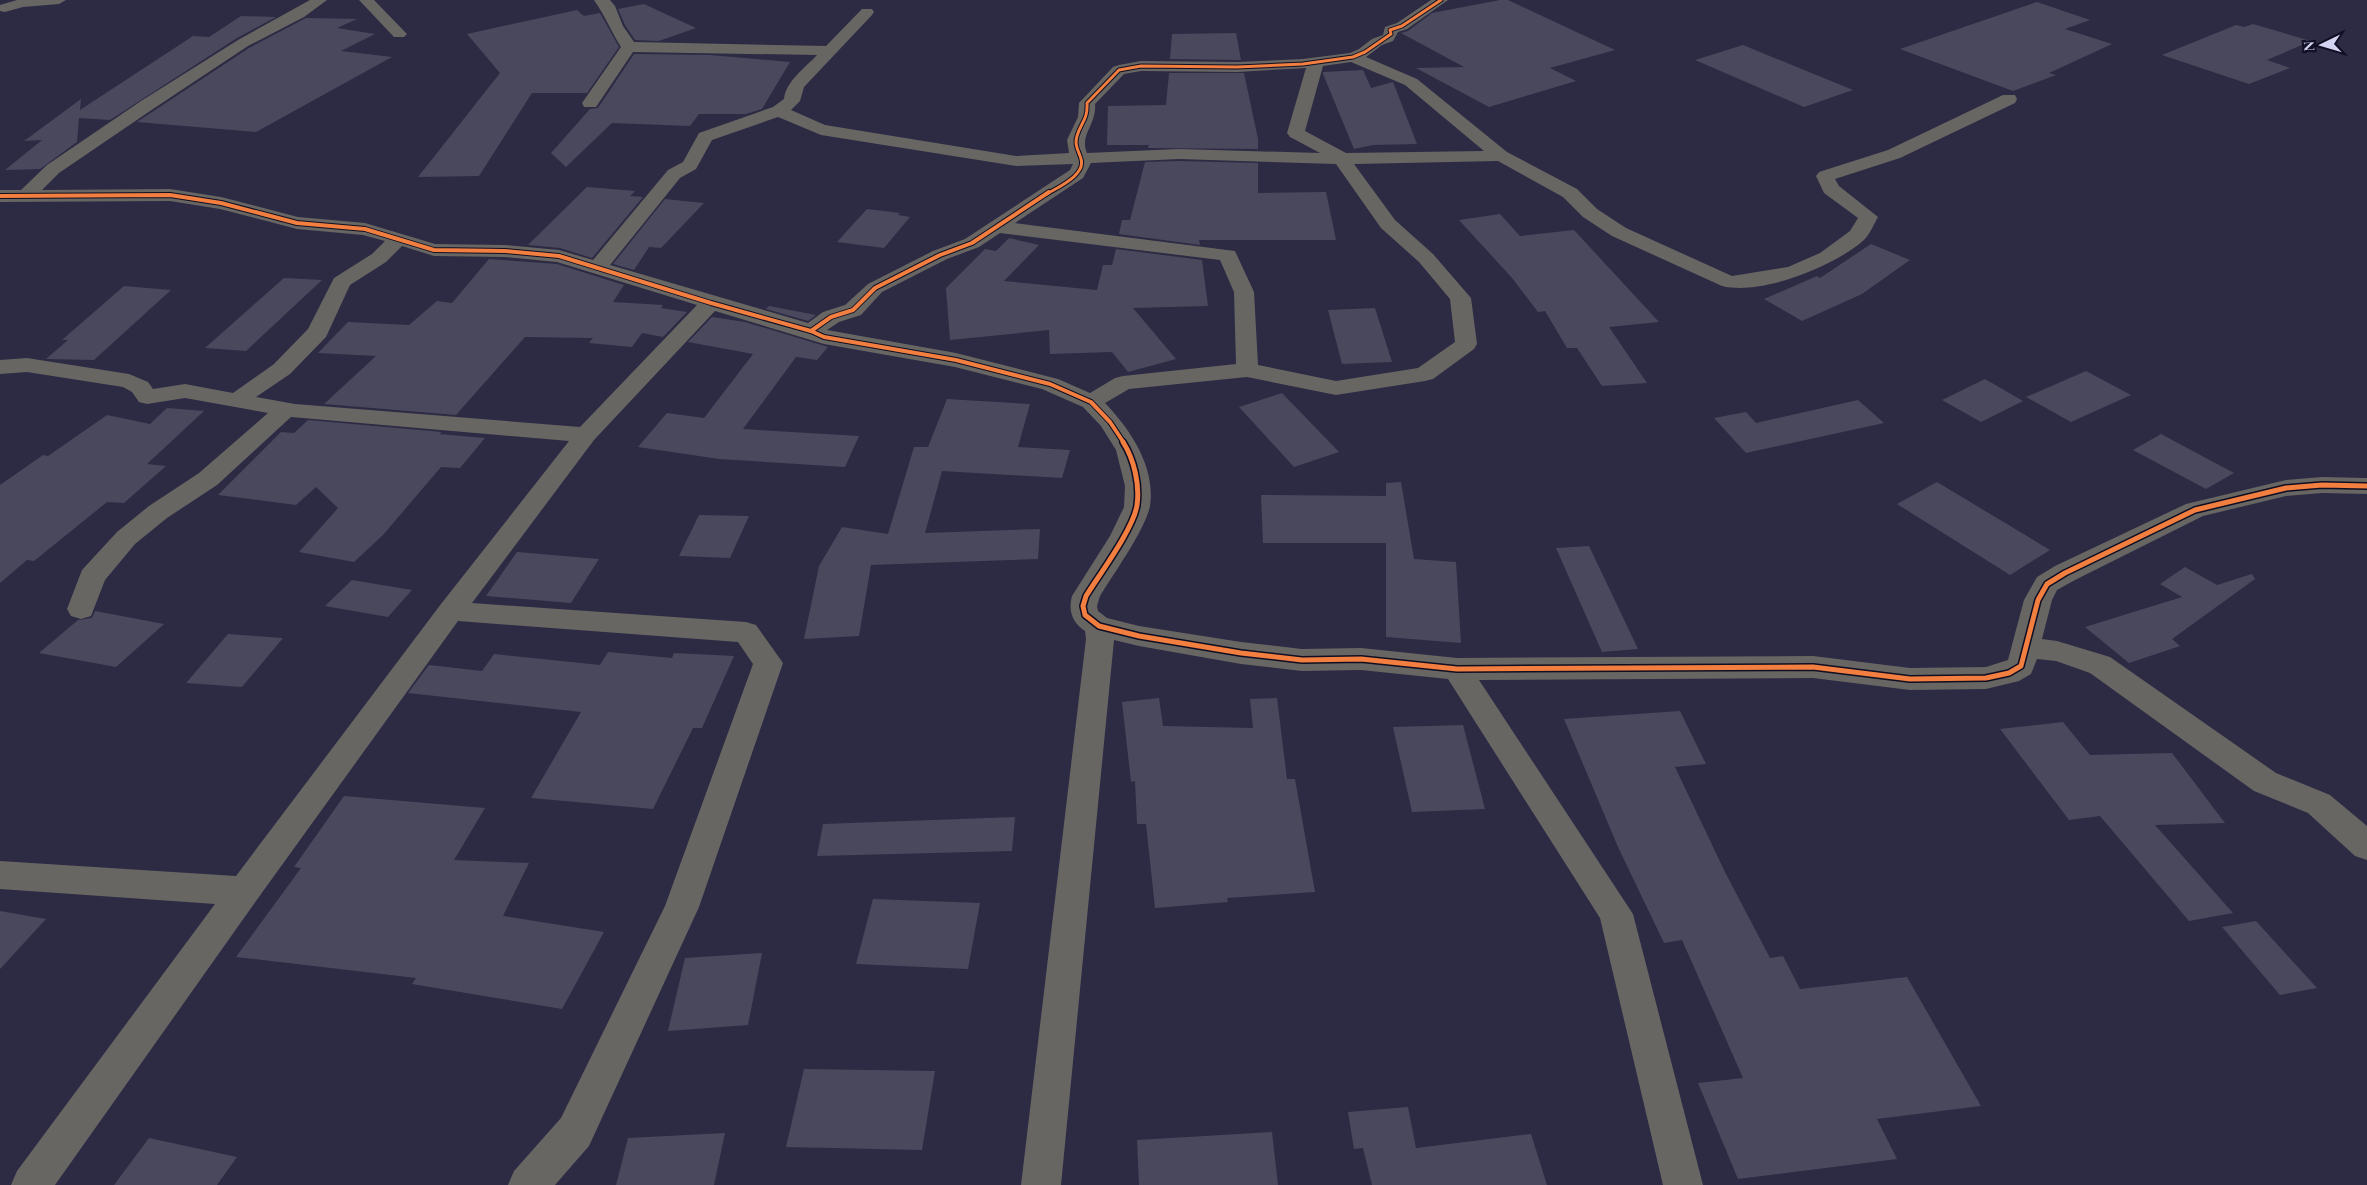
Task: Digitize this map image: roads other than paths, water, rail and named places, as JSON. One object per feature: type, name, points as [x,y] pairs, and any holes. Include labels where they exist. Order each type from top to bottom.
[{"type":"street","points":[[4,7],[22,3],[59,0]]},
{"type":"street","points":[[9,197],[243,43],[300,14],[320,0]]},
{"type":"street","points":[[366,0],[399,34]]},
{"type":"street","points":[[601,0],[608,6],[615,26],[630,47]]},
{"type":"street","points":[[811,331],[831,317],[853,310],[875,288],[940,255],[972,244],[1070,180],[1083,165],[1077,151],[1076,140],[1089,117],[1087,103],[1119,70],[1141,66],[1237,67],[1316,62],[1353,57],[1365,52],[1376,42],[1388,38],[1391,34],[1390,30],[1402,26],[1441,0]]},
{"type":"street","points":[[598,267],[674,174],[690,165],[705,138],[779,111],[792,102],[793,91],[798,84],[867,12]]},
{"type":"street","points":[[630,47],[830,50]]},
{"type":"street","points":[[590,103],[630,47]]},
{"type":"street","points":[[1353,57],[1411,82],[1501,156],[1570,193],[1590,213],[1619,232],[1668,256],[1729,282],[1759,280],[1794,272],[1827,256],[1858,235],[1868,218],[1831,189],[1826,176],[1894,154],[2009,99]]},
{"type":"street","points":[[1091,402],[1123,383],[1247,370],[1336,388],[1425,374],[1466,344],[1460,298],[1426,258],[1388,224],[1340,158],[1296,133],[1316,62]]},
{"type":"street","points":[[779,111],[820,130],[1016,161],[1082,160],[1179,154],[1306,159],[1501,156]]},
{"type":"street","points":[[9,197],[170,195],[221,203],[297,223],[365,229],[434,250],[540,253],[559,256],[711,304],[824,336],[956,360],[1050,384],[1091,402],[1110,422],[1128,450],[1138,486],[1137,507],[1127,530],[1086,596],[1083,606],[1086,615],[1099,626],[1139,636],[1270,657],[1302,660],[1361,659],[1457,669],[1813,667],[1910,679],[1986,678],[2009,672],[2021,666],[2038,600],[2046,584],[2065,573],[2195,510],[2286,488],[2367,486]]},
{"type":"street","points":[[997,227],[1228,255],[1244,292],[1247,370]]},
{"type":"street","points":[[240,402],[242,396],[282,369],[318,332],[341,282],[379,258],[397,240]]},
{"type":"street","points":[[31,1185],[244,891],[451,611],[586,435],[711,304]]},
{"type":"street","points":[[0,367],[27,365],[129,381],[140,387],[146,397],[185,391],[285,410],[586,435]]},
{"type":"street","points":[[81,609],[92,577],[126,538],[158,512],[208,479],[285,410]]},
{"type":"street","points":[[451,611],[746,632],[768,663],[682,907],[575,1132],[528,1185]]},
{"type":"street","points":[[1041,1185],[1100,639],[1099,626]]},
{"type":"street","points":[[2026,647],[2057,651],[2100,664],[2265,782],[2319,804],[2367,846]]},
{"type":"street","points":[[1457,669],[1616,914],[1683,1185]]},
{"type":"street","points":[[0,874],[244,891]]}]
